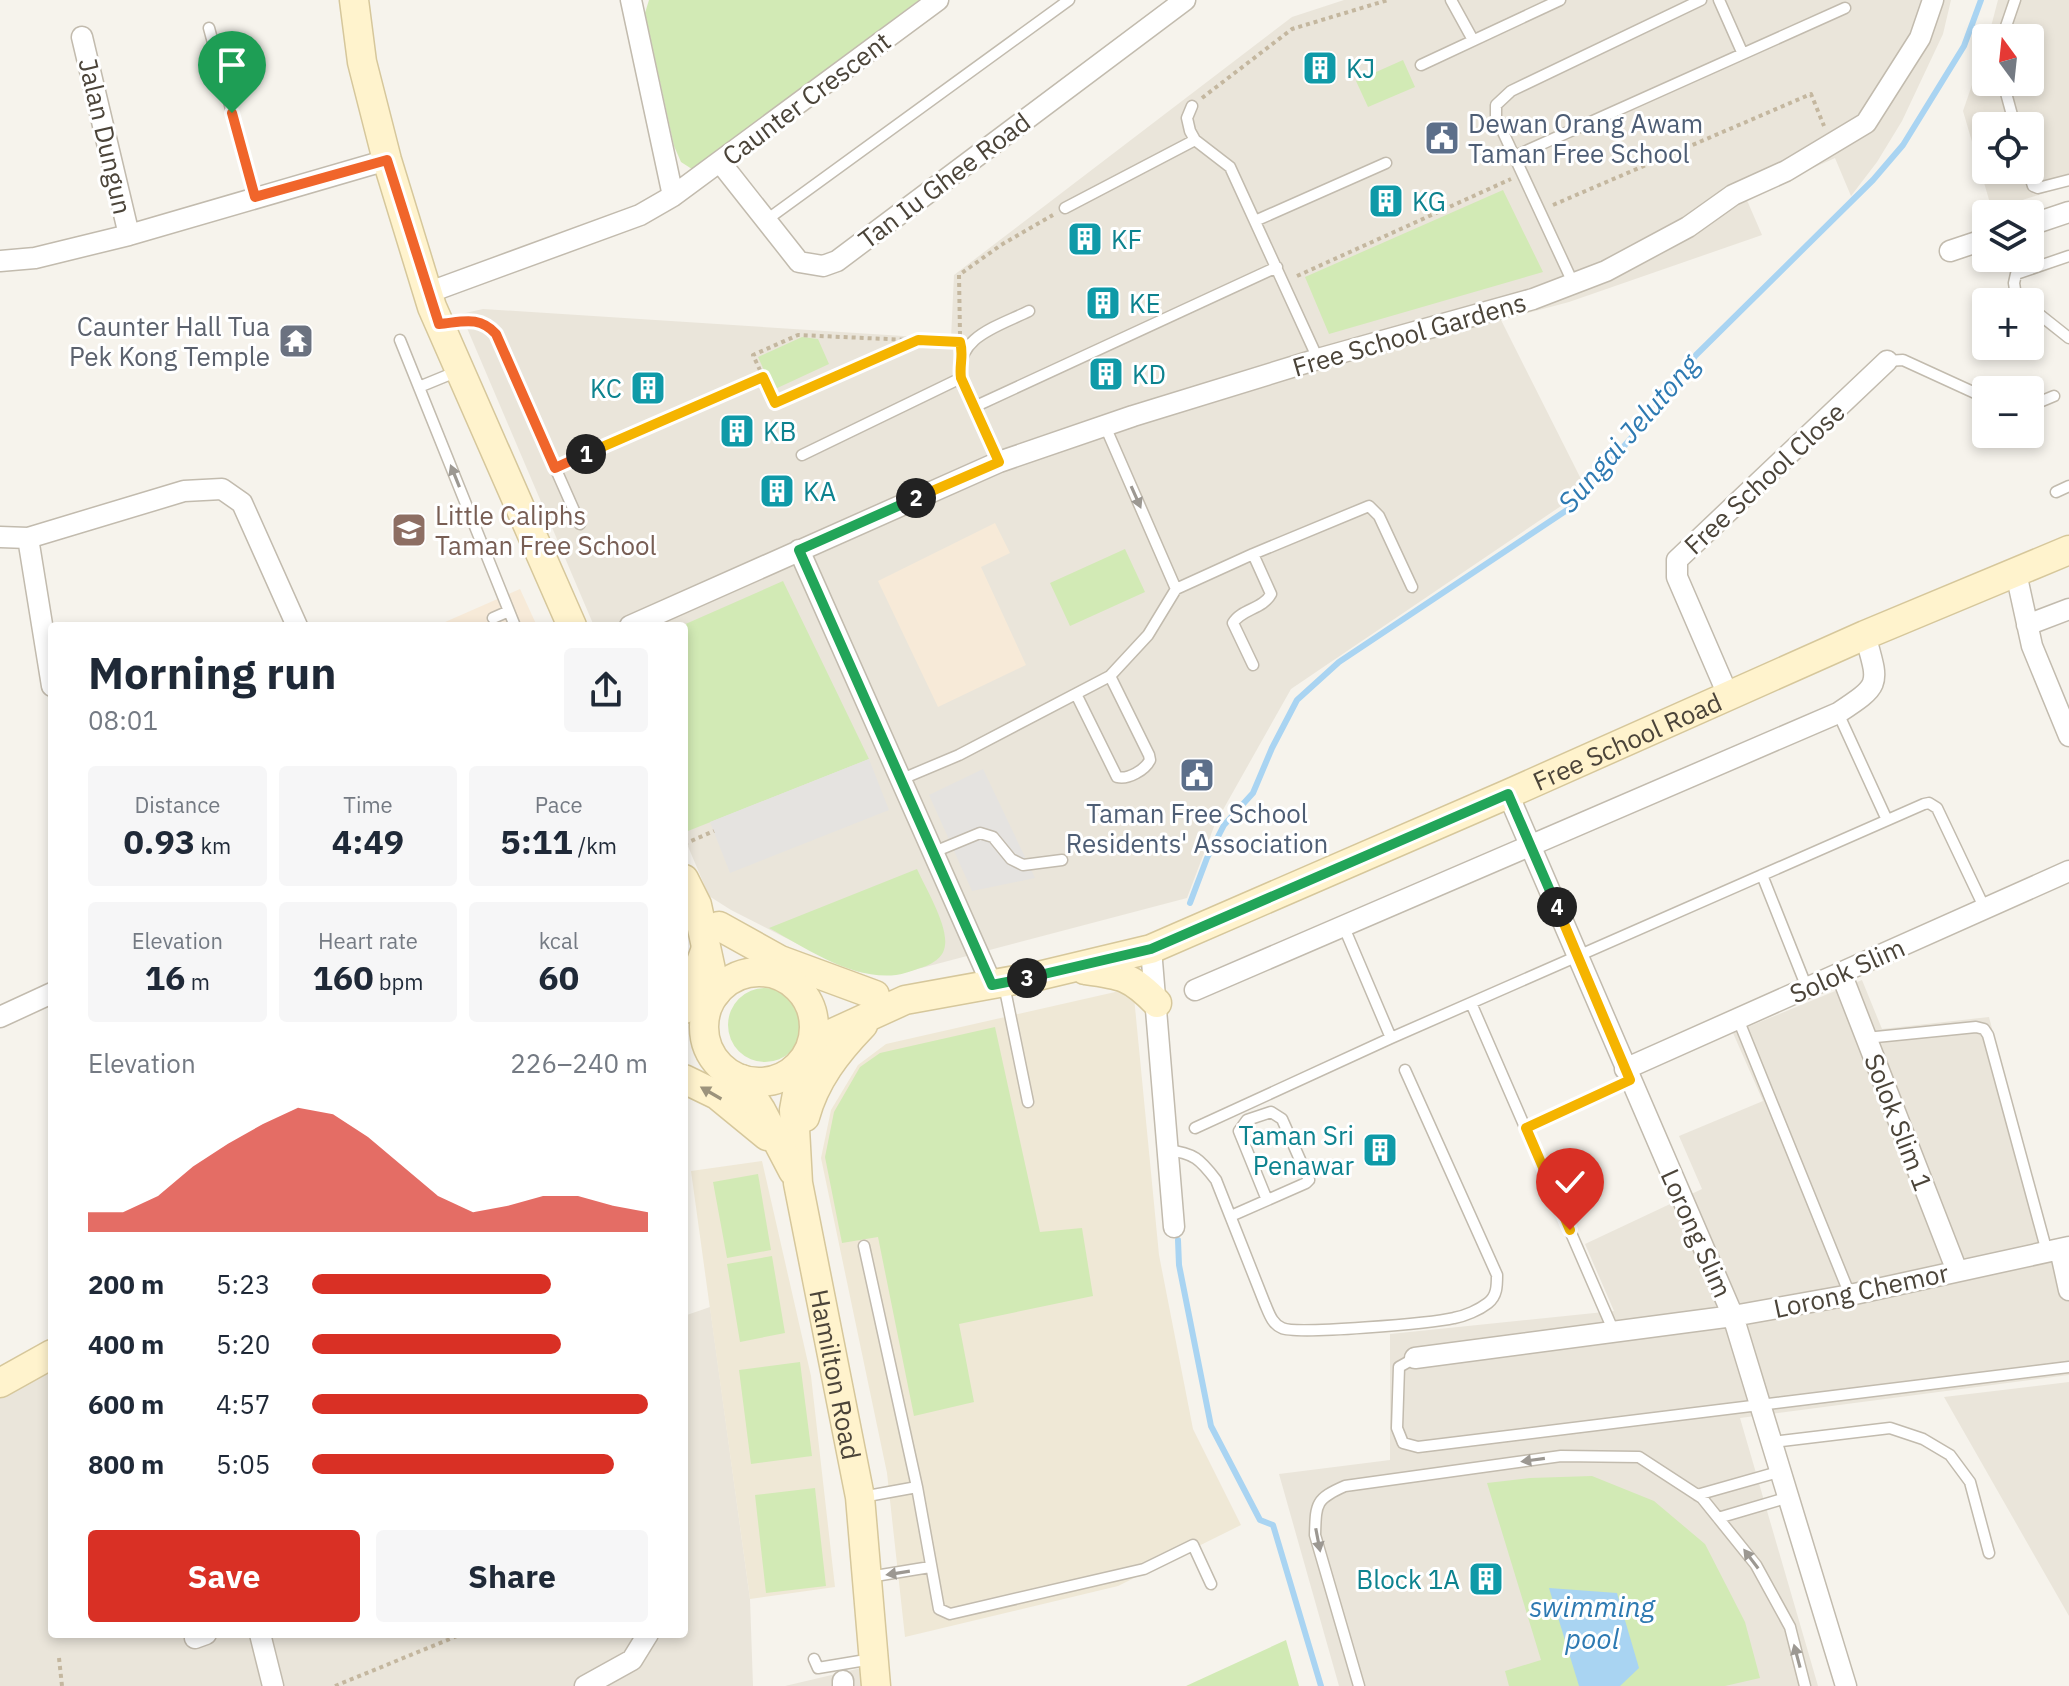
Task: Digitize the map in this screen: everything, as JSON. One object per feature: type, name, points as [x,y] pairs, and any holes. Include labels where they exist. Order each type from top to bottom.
[{"type":"main road","points":[[354,0],[362,62],[387,160],[427,293],[570,622]]},
{"type":"main road","name":"Free School Road","points":[[796,986],[875,1004],[998,984],[1151,949],[1865,635],[2069,550]]},
{"type":"main road","points":[[688,887],[712,938],[762,972],[780,976],[796,986],[806,998],[813,1012],[815,1027],[808,1052]]},
{"type":"main road","points":[[712,938],[780,960],[875,1004]]},
{"type":"main road","points":[[712,938],[702,1004],[707,1048],[717,1063],[741,1079],[787,1149]]},
{"type":"main road","points":[[1076,968],[1136,981],[1157,1003]]},
{"type":"main road","points":[[688,1024],[702,1004],[737,978],[762,972]]},
{"type":"main road","points":[[741,1079],[758,1082],[775,1080],[790,1073],[808,1052],[875,1004]]},
{"type":"main road","points":[[787,1149],[821,1077],[875,1004]]},
{"type":"main road","name":"Hamilton Road","points":[[808,1052],[787,1149],[798,1183],[860,1497],[875,1672]]},
{"type":"main road","points":[[688,1061],[717,1063]]},
{"type":"main road","points":[[688,1081],[717,1095],[787,1149]]},
{"type":"main road","points":[[4,1376],[48,1356]]},
{"type":"street","points":[[631,0],[673,196]]},
{"type":"street","name":"Caunter Crescent","points":[[427,293],[640,215],[673,196],[938,0]]},
{"type":"street","name":"Tan Iu Ghee Road","points":[[720,162],[799,262],[823,266],[837,261],[1185,0]]},
{"type":"street","name":"Free School Gardens","points":[[639,622],[999,462],[1318,359],[1574,285],[1606,271],[1688,227],[1733,195],[1786,171],[1866,123],[1920,38],[1933,0]]},
{"type":"street","name":"Jalan Dungun","points":[[82,37],[129,235]]},
{"type":"street","points":[[1,256],[35,258],[129,235],[387,160]]},
{"type":"street","points":[[2044,220],[2069,212]]},
{"type":"street","points":[[1950,251],[1972,244]]},
{"type":"street","name":"Free School Close","points":[[1728,695],[1677,577],[1677,560],[1887,361]]},
{"type":"street","points":[[0,537],[28,538],[184,491],[222,489],[242,503],[295,622]]},
{"type":"street","points":[[28,538],[48,647]]},
{"type":"street","points":[[799,550],[934,852],[998,984]]},
{"type":"street","points":[[2016,573],[2032,646],[2069,736]]},
{"type":"street","points":[[2027,625],[2069,609]]},
{"type":"street","points":[[1195,990],[1838,713],[1870,693],[1874,681],[1873,663],[1865,635]]},
{"type":"street","name":"Lorong Slim","points":[[1508,794],[1733,1316],[1846,1686]]},
{"type":"street","name":"Solok Slim","points":[[1628,1074],[1738,1019],[2069,871]]},
{"type":"street","points":[[1151,949],[1174,1227]]},
{"type":"street","name":"Solok Slim 1","points":[[1841,973],[1957,1271]]},
{"type":"street","points":[[0,1017],[48,995]]},
{"type":"street","points":[[2058,1249],[2069,1290]]},
{"type":"street","name":"Lorong Chemor","points":[[1415,1358],[1733,1316],[1850,1295],[2058,1249]]},
{"type":"street","points":[[261,1638],[273,1686]]},
{"type":"street","points":[[585,1686],[632,1660],[646,1638]]},
{"type":"lane","points":[[765,221],[1069,0]]},
{"type":"lane","points":[[1451,0],[1473,40]]},
{"type":"lane","points":[[1421,65],[1560,0]]},
{"type":"lane","points":[[1574,285],[1496,117],[1496,105],[1511,91],[1701,0]]},
{"type":"lane","points":[[1719,0],[1742,52]]},
{"type":"lane","points":[[2007,24],[2015,0]]},
{"type":"lane","points":[[1515,156],[1845,8]]},
{"type":"lane","points":[[209,28],[255,197]]},
{"type":"lane","points":[[1192,106],[1187,125],[1195,140],[1230,167],[1318,359]]},
{"type":"lane","points":[[1065,208],[1195,140]]},
{"type":"lane","points":[[1255,221],[1386,163]]},
{"type":"lane","points":[[2032,184],[2038,188],[2069,180]]},
{"type":"lane","points":[[2015,288],[2016,274],[2069,256]]},
{"type":"lane","points":[[974,407],[1277,267]]},
{"type":"lane","points":[[999,462],[961,378],[959,366],[970,342],[1029,311]]},
{"type":"lane","points":[[2044,318],[2069,338]]},
{"type":"lane","points":[[439,324],[477,320],[487,324],[496,334],[580,524]]},
{"type":"lane","points":[[400,340],[513,622]]},
{"type":"lane","points":[[1887,361],[1903,360],[1972,392]]},
{"type":"lane","points":[[419,387],[459,370]]},
{"type":"lane","points":[[802,455],[961,378]]},
{"type":"lane","points":[[2044,400],[2054,396]]},
{"type":"lane","points":[[1105,426],[1176,589]]},
{"type":"lane","points":[[2056,492],[2069,486]]},
{"type":"lane","points":[[902,779],[959,755],[1110,676],[1148,635],[1176,589],[1369,506],[1379,516],[1412,587]]},
{"type":"lane","points":[[1253,554],[1271,594],[1265,602],[1239,615],[1233,623],[1253,665]]},
{"type":"lane","points":[[493,618],[509,611]]},
{"type":"lane","points":[[1076,694],[1117,777],[1126,777],[1145,768],[1150,760],[1149,755],[1110,676]]},
{"type":"lane","points":[[1838,713],[1887,820]]},
{"type":"lane","points":[[1195,1128],[1391,1038],[1924,804],[1933,804],[1985,909]]},
{"type":"lane","points":[[934,852],[980,833],[993,837],[1011,859],[1023,865],[1062,860]]},
{"type":"lane","points":[[1762,875],[1807,988]]},
{"type":"lane","points":[[1343,925],[1391,1038]]},
{"type":"lane","points":[[998,984],[1028,1102]]},
{"type":"lane","points":[[1471,1003],[1614,1332]]},
{"type":"lane","points":[[1738,1019],[1850,1295]]},
{"type":"lane","points":[[1866,1038],[1976,1027],[1984,1029],[2058,1249]]},
{"type":"lane","points":[[1167,1150],[1188,1152],[1206,1166],[1216,1180],[1274,1323],[1290,1331],[1455,1318],[1491,1301],[1497,1290],[1497,1275],[1405,1070]]},
{"type":"lane","points":[[1526,1128],[1628,1074]]},
{"type":"lane","points":[[1231,1216],[1267,1200],[1309,1180],[1282,1119],[1271,1112],[1247,1120],[1239,1131],[1267,1200]]},
{"type":"lane","points":[[864,1246],[917,1487],[939,1609],[950,1614],[1144,1569],[1193,1545],[1211,1584]]},
{"type":"lane","points":[[1415,1358],[1402,1363],[1397,1373],[1398,1436],[1410,1447],[2069,1367]]},
{"type":"lane","points":[[1773,1442],[1890,1428],[1923,1439],[1950,1455],[1970,1482],[1989,1553]]},
{"type":"lane","points":[[1359,1686],[1315,1535],[1315,1510],[1324,1495],[1345,1486],[1561,1456],[1639,1457],[1697,1495],[1756,1565],[1790,1627],[1805,1686]]},
{"type":"lane","points":[[1697,1495],[1782,1471]]},
{"type":"lane","points":[[860,1497],[917,1487]]},
{"type":"lane","points":[[1718,1518],[1789,1497]]},
{"type":"lane","points":[[867,1577],[930,1567]]},
{"type":"lane","points":[[814,1659],[818,1668],[875,1672]]},
{"type":"path","points":[[1192,106],[1292,29],[1388,0]]},
{"type":"path","points":[[1540,211],[1811,94],[1832,144]]},
{"type":"path","points":[[1284,282],[1523,174]]},
{"type":"path","points":[[918,340],[775,403],[753,355],[798,335],[918,340],[960,342],[959,275],[1001,245],[1065,208]]},
{"type":"path","points":[[555,468],[763,377]]},
{"type":"path","points":[[688,842],[714,831]]},
{"type":"path","points":[[335,1686],[452,1638]]},
{"type":"path","points":[[59,1658],[62,1686]]},
{"type":"shaded area","points":[[1344,0],[1951,0],[1943,34],[1902,121],[1851,196],[1835,158],[1746,198],[1762,235],[1569,302],[1501,320],[1582,481],[1564,504],[1291,689],[1215,824],[1187,898],[895,975],[859,972],[825,958],[709,896],[688,846],[688,622],[592,622],[461,314],[483,309],[951,339],[954,275],[1292,17]]},
{"type":"shaded area","points":[[1998,0],[2069,0],[2069,185],[2023,200],[1989,200],[1984,184],[2044,184],[2044,112],[1972,112],[1972,142],[1963,111],[1972,85],[1972,96],[2044,96],[2044,24],[1992,24]]},
{"type":"shaded area","points":[[995,523],[1010,553],[981,567],[1026,665],[938,707],[878,581]]},
{"type":"shaded area","points":[[520,589],[535,622],[445,622]]},
{"type":"shaded area","points":[[869,759],[889,810],[730,873],[710,822]]},
{"type":"shaded area","points":[[983,769],[1035,878],[972,891],[929,795]]},
{"type":"shaded area","points":[[1862,980],[1882,1029],[1989,1017],[2052,1260],[2069,1256],[2069,1375],[1740,1418],[1818,1686],[1339,1686],[1279,1474],[1390,1460],[1390,1334],[1614,1311],[1585,1244],[1702,1189],[1679,1136],[1763,1101],[1733,1033]]},
{"type":"shaded area","points":[[1124,990],[1134,997],[1159,1255],[1193,1429],[1241,1525],[1118,1586],[905,1637],[887,1473],[821,1158],[831,1110],[858,1065],[886,1044]]},
{"type":"shaded area","points":[[762,1161],[811,1376],[835,1587],[750,1599],[691,1171]]},
{"type":"shaded area","points":[[710,1307],[750,1599],[753,1686],[0,1686],[0,1383],[48,1356],[48,1638],[688,1638],[688,1315]]},
{"type":"shaded area","points":[[2069,1382],[2069,1616],[1944,1397]]},
{"type":"shaded area","points":[[874,1665],[876,1686],[785,1686]]},
{"type":"green space","points":[[649,0],[919,0],[695,171],[681,162],[674,146],[645,13]]},
{"type":"green space","points":[[1403,60],[1415,87],[1368,107],[1356,81]]},
{"type":"green space","points":[[1503,190],[1543,272],[1329,334],[1305,277]]},
{"type":"green space","points":[[802,337],[818,339],[829,364],[773,390],[758,357]]},
{"type":"green space","points":[[1125,549],[1145,592],[1070,626],[1050,583]]},
{"type":"green space","points":[[783,581],[869,759],[688,831],[688,623]]},
{"type":"green space","points":[[917,869],[940,917],[945,937],[942,954],[924,967],[896,975],[862,973],[830,961],[769,928]]},
{"type":"green space","points":[[758,988],[772,988],[786,994],[796,1004],[802,1025],[800,1039],[786,1056],[772,1062],[758,1062],[744,1056],[734,1046],[728,1032],[728,1018],[734,1004],[744,994]]},
{"type":"green space","points":[[995,1027],[1040,1232],[1082,1228],[1093,1296],[959,1324],[974,1402],[914,1416],[878,1237],[842,1243],[825,1157],[834,1112],[860,1067],[880,1053]]},
{"type":"green space","points":[[758,1174],[771,1250],[727,1258],[713,1182]]},
{"type":"green space","points":[[772,1256],[785,1333],[740,1342],[727,1264]]},
{"type":"green space","points":[[800,1362],[812,1456],[751,1464],[739,1370]]},
{"type":"green space","points":[[1592,1476],[1654,1501],[1705,1544],[1745,1622],[1760,1678],[1725,1686],[1509,1686],[1505,1671],[1541,1660],[1487,1483]]},
{"type":"green space","points":[[815,1488],[826,1586],[766,1593],[755,1495]]},
{"type":"green space","points":[[1286,1640],[1299,1686],[1186,1686]]},
{"type":"water","name":"swimming pool","points":[[1549,1588],[1617,1593],[1639,1668],[1620,1686],[1579,1686]]},
{"type":"waterway","name":"Sungai Jelutong","points":[[1190,903],[1224,825],[1253,793],[1297,700],[1339,662],[1570,508],[1639,429],[1696,355],[1873,180],[1903,145],[1964,46],[1981,0]]},
{"type":"waterway","name":"Sungai Jelutong","points":[[1178,1240],[1179,1265],[1211,1426],[1260,1520],[1273,1525],[1321,1686]]},
{"type":"place","name":"KJ","points":[[1320,68]]},
{"type":"place","name":"Dewan Orang Awam Taman Free School","points":[[1442,138]]},
{"type":"place","name":"KG","points":[[1386,201]]},
{"type":"place","name":"KF","points":[[1085,239]]},
{"type":"place","name":"KE","points":[[1103,303]]},
{"type":"place","name":"Caunter Hall Tua Pek Kong Temple","points":[[296,341]]},
{"type":"place","name":"KD","points":[[1106,374]]},
{"type":"place","name":"KC","points":[[648,388]]},
{"type":"place","name":"KB","points":[[737,431]]},
{"type":"place","name":"KA","points":[[777,491]]},
{"type":"place","name":"Little Caliphs Taman Free School","points":[[409,530]]},
{"type":"place","name":"Taman Free School Residents' Association","points":[[1197,775]]},
{"type":"place","name":"Taman Sri Penawar","points":[[1380,1150]]},
{"type":"place","name":"Block 1A","points":[[1486,1579]]},
{"type":"route","points":[[232,113],[255,197],[387,160],[439,324],[477,320],[487,324],[496,334],[555,468],[763,377],[775,403],[918,340],[960,342],[963,353],[959,366],[961,378],[999,462],[799,550],[992,985],[1151,949],[1508,794],[1630,1080],[1526,1128],[1570,1230]]}]
